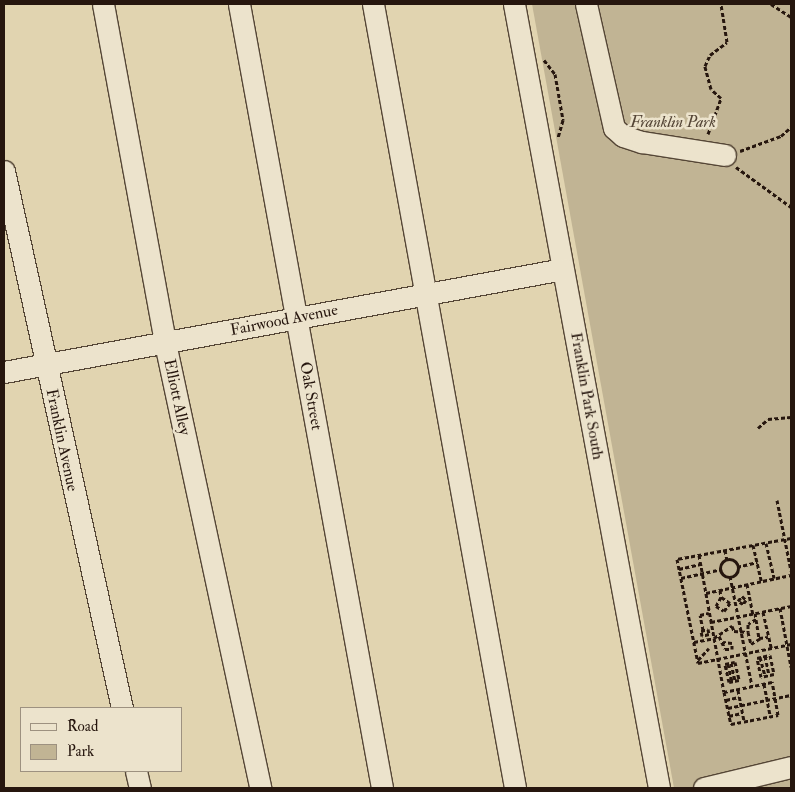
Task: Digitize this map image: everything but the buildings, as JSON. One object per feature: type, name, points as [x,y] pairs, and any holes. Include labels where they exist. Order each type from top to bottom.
[{"type":"street","name":"Elliott Alley","points":[[103,4],[166,342],[260,788]]},
{"type":"street","name":"Oak Street","points":[[239,4],[382,788]]},
{"type":"street","points":[[373,4],[516,788]]},
{"type":"street","name":"Franklin Park South","points":[[514,4],[659,788]]},
{"type":"street","points":[[586,4],[614,128],[623,136],[642,142],[725,155]]},
{"type":"street","name":"Franklin Avenue","points":[[4,171],[122,707]]},
{"type":"street","name":"Fairwood Avenue","points":[[4,372],[563,269]]},
{"type":"street","points":[[704,788],[791,767]]},
{"type":"street","points":[[136,772],[140,788]]},
{"type":"path","points":[[701,151],[721,98],[711,89],[705,66],[710,55],[727,42],[721,4]]},
{"type":"path","points":[[771,4],[791,16]]},
{"type":"path","points":[[791,127],[763,144],[725,155],[744,176],[791,207]]},
{"type":"path","points":[[758,428],[768,419],[791,417]]},
{"type":"path","points":[[706,593],[791,573],[777,500]]},
{"type":"path","points":[[789,645],[698,663],[677,560],[791,538]]},
{"type":"path","points":[[766,543],[774,578]]},
{"type":"path","points":[[753,545],[760,581]]},
{"type":"path","points":[[725,550],[727,560]]},
{"type":"path","points":[[698,555],[724,692],[731,724],[778,715],[772,682],[724,692]]},
{"type":"path","points":[[735,559],[737,566],[738,574],[723,577],[720,562],[735,559]]},
{"type":"path","points":[[737,566],[757,562]]},
{"type":"path","points":[[679,569],[700,564]]},
{"type":"path","points":[[681,578],[722,569]]},
{"type":"path","points":[[730,576],[737,601],[738,616],[752,686]]},
{"type":"path","points":[[747,584],[748,599],[761,638]]},
{"type":"path","points":[[716,606],[721,598],[720,590]]},
{"type":"path","points":[[724,611],[730,603],[737,601],[742,596],[748,599]]},
{"type":"path","points":[[721,598],[730,603]]},
{"type":"path","points":[[708,607],[716,606],[724,611],[734,631],[748,632]]},
{"type":"path","points":[[711,622],[791,606]]},
{"type":"path","points":[[780,608],[789,645],[791,667]]},
{"type":"path","points":[[764,612],[771,648]]},
{"type":"path","points":[[693,636],[703,632],[700,615],[709,613]]},
{"type":"path","points":[[756,619],[748,624],[751,644],[761,638],[768,637]]},
{"type":"path","points":[[694,642],[719,636],[732,626]]},
{"type":"path","points":[[719,636],[725,648],[732,649]]},
{"type":"path","points":[[723,642],[732,643],[734,656]]},
{"type":"path","points":[[698,660],[709,648]]},
{"type":"path","points":[[761,650],[763,656]]},
{"type":"path","points":[[770,655],[774,674],[761,677],[757,658],[763,656],[770,655]]},
{"type":"path","points":[[728,657],[729,663]]},
{"type":"path","points":[[735,662],[739,680],[728,682],[725,664],[729,663],[735,662]]},
{"type":"path","points":[[764,684],[770,716]]},
{"type":"path","points":[[738,690],[744,721]]},
{"type":"path","points":[[728,708],[791,695]]},
{"type":"path","points":[[726,700],[739,697]]},
{"type":"path","points":[[729,716],[742,713]]},
{"type":"green space","name":"Franklin Park","points":[[532,4],[791,4],[791,788],[674,788]]}]
